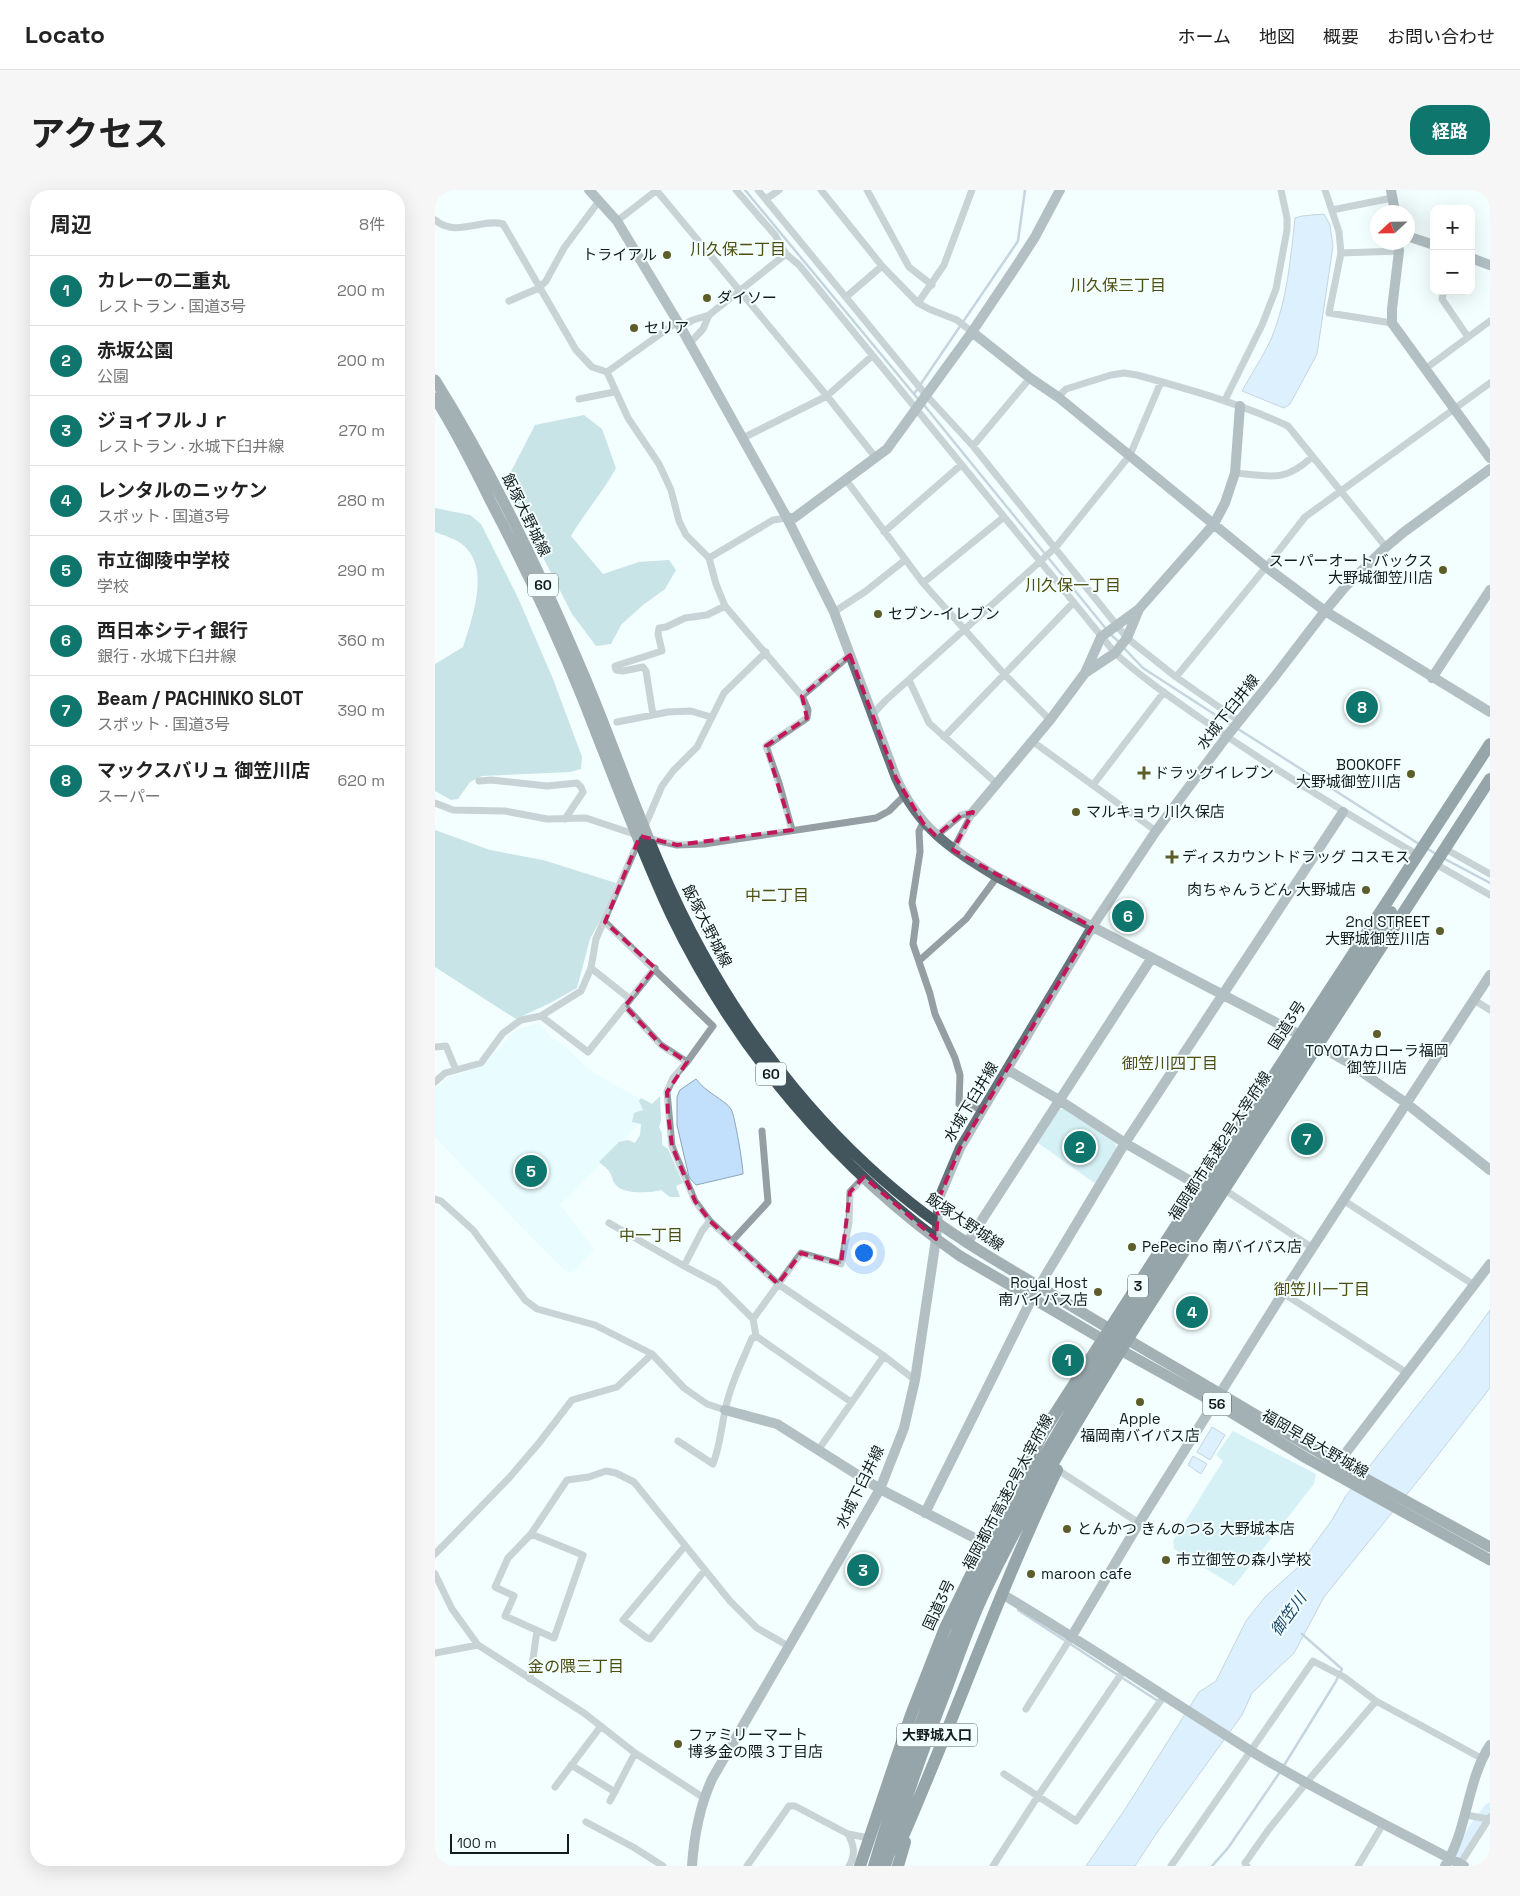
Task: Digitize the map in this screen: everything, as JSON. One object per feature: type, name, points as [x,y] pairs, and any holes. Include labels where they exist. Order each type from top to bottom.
[{"type":"highway","name":"国道3号","points":[[860,1866],[911,1715],[942,1636],[986,1544],[1044,1431],[1299,1035],[1490,744]]},
{"type":"highway","name":"福岡都市高速2号太宰府線","points":[[874,1866],[895,1796],[924,1715],[957,1633],[975,1589],[1032,1479],[1123,1327],[1490,759]]},
{"type":"highway","name":"福岡都市高速2号太宰府線","points":[[885,1866],[905,1800],[983,1594],[1040,1484],[1137,1324],[1490,779]]},
{"type":"highway","name":"3","points":[[890,1866],[925,1787],[1027,1533],[1058,1470],[1129,1348],[1228,1192],[1439,866],[1490,791]]},
{"type":"highway","name":"大野城入口","points":[[898,1866],[917,1798],[984,1607],[1007,1563],[1027,1533]]},
{"type":"main road","name":"飯塚大野城線","points":[[435,380],[486,468],[540,577],[587,682],[628,801]]},
{"type":"main road","name":"飯塚大野城線","points":[[435,398],[497,512],[551,625],[692,954],[744,1039],[789,1097],[864,1177],[881,1194],[936,1239],[960,1256],[1032,1298],[1129,1348]]},
{"type":"main road","name":"飯塚大野城線","points":[[658,873],[728,998],[758,1042],[831,1128],[876,1174],[937,1222],[967,1243],[1039,1286],[1107,1335]]},
{"type":"main road","name":"福岡早良大野城線","points":[[1129,1348],[1311,1447],[1490,1560]]},
{"type":"main road","name":"福岡早良大野城線","points":[[1217,1397],[1306,1458],[1490,1547]]},
{"type":"street","points":[[589,190],[617,221],[679,324],[787,518],[834,612],[904,796],[923,823],[953,850],[997,877],[1349,1063],[1407,1103],[1490,1170]]},
{"type":"street","points":[[617,221],[657,190],[877,458]]},
{"type":"street","points":[[736,190],[775,235],[786,254],[799,266],[1040,560],[1073,604],[1115,653],[1164,692],[1227,736],[1343,812],[1418,855]]},
{"type":"street","points":[[758,190],[926,395],[973,446],[1127,638],[1176,676],[1239,720]]},
{"type":"street","points":[[766,200],[779,190]]},
{"type":"street","points":[[821,190],[882,266],[918,303],[929,310],[957,320],[1030,378],[1058,397],[1266,567],[1325,610],[1432,678],[1490,712]]},
{"type":"street","points":[[867,190],[909,266],[932,285]]},
{"type":"street","points":[[918,303],[944,265],[972,190]]},
{"type":"street","points":[[709,558],[773,520],[795,518],[877,458],[887,448],[916,410],[968,329],[1035,237],[1060,190]]},
{"type":"street","points":[[1225,400],[1262,325],[1276,289],[1287,230],[1287,218],[1281,190]]},
{"type":"street","points":[[1325,190],[1339,232],[1341,253],[1329,313],[1392,323]]},
{"type":"street","points":[[1331,210],[1392,194]]},
{"type":"street","points":[[509,301],[539,288],[546,281],[564,248],[599,201]]},
{"type":"street","points":[[435,220],[441,225],[451,228],[477,226],[493,221],[503,224],[576,350],[592,367],[607,372]]},
{"type":"street","points":[[1415,239],[1430,244]]},
{"type":"street","points":[[1341,253],[1370,250]]},
{"type":"street","points":[[1399,250],[1392,323],[1490,458]]},
{"type":"street","points":[[607,372],[673,325],[685,324],[709,315],[786,254]]},
{"type":"street","points":[[1475,259],[1490,265]]},
{"type":"street","points":[[846,297],[882,266]]},
{"type":"street","points":[[1443,295],[1442,298],[1468,337]]},
{"type":"street","points":[[689,344],[703,329],[709,315]]},
{"type":"street","points":[[1425,369],[1490,321]]},
{"type":"street","points":[[743,438],[827,396],[872,356]]},
{"type":"street","points":[[607,372],[614,392],[628,418],[659,464],[671,490],[679,521],[686,535],[709,558],[716,584],[725,606],[802,696],[808,710],[807,718],[766,746],[792,830]]},
{"type":"street","points":[[1058,397],[1066,389],[1111,375],[1130,374],[1225,400],[1288,426],[1385,547]]},
{"type":"street","points":[[973,446],[1030,378]]},
{"type":"street","points":[[872,715],[885,701],[1054,549],[1130,455],[1161,382]]},
{"type":"street","points":[[1176,676],[1305,517],[1490,383]]},
{"type":"street","points":[[579,399],[614,392]]},
{"type":"street","points":[[953,850],[973,812],[1050,720],[1085,673],[1101,637],[1139,609],[1214,524],[1225,503],[1235,473],[1240,406]]},
{"type":"street","points":[[1235,473],[1277,477],[1299,470],[1312,457]]},
{"type":"street","points":[[884,532],[961,465]]},
{"type":"street","name":"水城下臼井線","points":[[692,1866],[694,1841],[704,1798],[730,1748],[790,1647],[879,1489],[905,1428],[915,1380],[936,1239],[939,1198],[960,1148],[1092,926],[1156,831],[1239,720],[1325,610],[1385,547],[1490,469]]},
{"type":"street","points":[[846,480],[923,583],[963,630],[1050,720]]},
{"type":"street","points":[[923,583],[1004,517]]},
{"type":"street","points":[[834,612],[866,591],[905,560]]},
{"type":"street","points":[[1432,678],[1490,590]]},
{"type":"street","points":[[944,737],[1073,604]]},
{"type":"street","points":[[653,715],[646,671],[643,668],[623,671],[616,670],[615,666],[662,651],[658,634],[659,628],[666,627],[685,618],[707,614],[725,606]]},
{"type":"street","points":[[1085,673],[1115,653],[1127,638],[1139,609]]},
{"type":"street","points":[[435,1082],[445,1073],[481,1063],[503,1032],[521,1020],[541,1016],[581,991],[591,968],[597,939],[662,786],[673,771],[697,747],[724,693],[765,652]]},
{"type":"street","points":[[802,696],[850,655]]},
{"type":"street","points":[[909,680],[929,723],[996,783]]},
{"type":"street","points":[[1093,785],[1164,692]]},
{"type":"street","points":[[617,722],[653,715],[691,711],[711,717]]},
{"type":"street","points":[[1032,741],[1156,831]]},
{"type":"street","points":[[479,781],[491,780],[547,786],[577,783],[583,792],[565,819]]},
{"type":"street","points":[[435,803],[453,810],[505,811],[547,819],[586,818],[641,836],[677,845],[703,844],[876,818],[889,811],[904,796]]},
{"type":"street","points":[[937,836],[961,815],[973,812]]},
{"type":"street","points":[[925,1513],[1039,1286],[1125,1143],[1343,812]]},
{"type":"street","points":[[923,823],[919,831],[920,852],[912,903],[916,921],[913,944],[920,960],[935,1014],[955,1058],[960,1075],[959,1104],[983,1109]]},
{"type":"street","points":[[1449,851],[1490,874]]},
{"type":"street","points":[[1439,866],[1490,895]]},
{"type":"street","points":[[920,960],[966,919],[997,877]]},
{"type":"street","points":[[605,922],[655,968],[713,1026],[673,1078],[667,1092],[672,1146],[695,1201],[710,1220],[778,1284],[884,1356],[915,1380]]},
{"type":"street","points":[[967,1243],[1151,959]]},
{"type":"street","points":[[591,968],[630,999]]},
{"type":"street","points":[[541,1016],[588,1052],[655,968]]},
{"type":"street","points":[[1026,1709],[1072,1636],[1139,1522],[1311,1247],[1490,975]]},
{"type":"street","points":[[1474,1000],[1490,1010]]},
{"type":"street","points":[[625,1006],[661,1045],[687,1062]]},
{"type":"street","points":[[435,1047],[447,1046],[456,1070]]},
{"type":"street","points":[[1008,1070],[1059,1100],[1125,1143],[1201,1187]]},
{"type":"street","points":[[732,1241],[768,1202],[762,1131]]},
{"type":"street","points":[[753,1319],[801,1253],[841,1264],[849,1223],[851,1192],[864,1177]]},
{"type":"street","points":[[1228,1192],[1311,1247]]},
{"type":"street","points":[[435,1199],[441,1201],[473,1230],[525,1300],[537,1309],[595,1324],[652,1354],[684,1388],[707,1404],[777,1424],[879,1489],[986,1544]]},
{"type":"street","points":[[1343,1200],[1474,1285]]},
{"type":"street","points":[[684,1266],[702,1231],[710,1220]]},
{"type":"street","points":[[609,1223],[718,1284],[753,1319],[756,1336],[851,1402]]},
{"type":"street","points":[[1337,1463],[1490,1264]]},
{"type":"street","points":[[1283,1293],[1407,1373]]},
{"type":"street","points":[[678,1441],[713,1464],[718,1450],[732,1384],[752,1338],[756,1336]]},
{"type":"street","points":[[435,1554],[509,1478],[573,1400],[617,1387],[652,1354]]},
{"type":"street","points":[[819,1449],[884,1356]]},
{"type":"street","points":[[1058,1470],[1139,1522]]},
{"type":"street","points":[[531,1534],[583,1555],[554,1638],[505,1616],[514,1596],[495,1587],[508,1558],[531,1534],[567,1480],[589,1477],[606,1471],[616,1473],[634,1482],[731,1601],[757,1628],[790,1647]]},
{"type":"street","points":[[685,1546],[623,1620],[650,1639],[705,1570]]},
{"type":"street","points":[[435,1574],[452,1609],[479,1645],[601,1726],[635,1753],[704,1798]]},
{"type":"street","points":[[1002,1594],[1072,1636],[1250,1750],[1448,1862],[1462,1865],[1489,1818],[1466,1815]]},
{"type":"street","points":[[530,1679],[537,1631]]},
{"type":"street","points":[[435,1653],[479,1645]]},
{"type":"street","points":[[1171,1866],[1313,1661],[1344,1677],[1376,1701],[1481,1758]]},
{"type":"street","points":[[993,1866],[1037,1796],[1124,1670]]},
{"type":"street","points":[[1004,1774],[1076,1821],[1166,1697]]},
{"type":"street","points":[[1247,1866],[1245,1863],[1269,1830],[1306,1783],[1376,1701]]},
{"type":"street","points":[[555,1787],[601,1726]]},
{"type":"street","points":[[1448,1862],[1466,1815],[1481,1758],[1490,1745]]},
{"type":"street","points":[[610,1802],[635,1753]]},
{"type":"street","points":[[571,1765],[615,1792]]},
{"type":"street","points":[[747,1866],[789,1806],[795,1806],[848,1834],[869,1838]]},
{"type":"street","points":[[586,1822],[633,1847],[663,1866]]},
{"type":"street","points":[[1358,1866],[1383,1824]]},
{"type":"street","points":[[848,1834],[854,1845],[852,1862],[849,1866]]},
{"type":"highlighted area","points":[[850,655],[896,778],[923,823],[936,836],[961,815],[973,812],[953,850],[1092,927],[960,1148],[939,1198],[936,1239],[864,1177],[850,1192],[841,1264],[801,1253],[778,1284],[710,1221],[695,1201],[672,1146],[668,1114],[667,1092],[687,1062],[661,1045],[625,1006],[655,968],[605,922],[640,836],[677,845],[792,830],[766,746],[807,718],[802,696]]},
{"type":"shaded area","points":[[584,415],[602,429],[616,468],[571,536],[603,574],[639,562],[669,560],[676,570],[665,589],[643,605],[621,625],[611,644],[596,646],[572,614],[505,483],[535,425]]},
{"type":"shaded area","points":[[435,508],[470,515],[481,524],[519,600],[553,679],[582,757],[581,769],[570,772],[482,776],[470,782],[458,799],[451,800],[435,791],[435,664],[463,647],[471,622],[478,580],[476,567],[471,555],[463,545],[435,532]]},
{"type":"shaded area","points":[[435,830],[490,850],[543,860],[616,883],[603,915],[590,939],[577,988],[516,1019],[435,967]]},
{"type":"shaded area","points":[[539,1023],[551,1037],[566,1047],[589,1070],[650,1105],[648,1115],[560,1205],[594,1249],[572,1273],[567,1272],[541,1247],[435,1137],[435,1089],[448,1078],[483,1066],[516,1030]]},
{"type":"shaded area","points":[[660,1096],[661,1121],[659,1127],[662,1133],[662,1145],[668,1149],[683,1183],[676,1186],[680,1197],[670,1197],[661,1190],[639,1192],[622,1189],[616,1185],[610,1172],[599,1162],[619,1142],[628,1140],[635,1143],[640,1135],[641,1124],[632,1122],[634,1113],[643,1110],[639,1101],[641,1098],[652,1104]]},
{"type":"shaded area","points":[[1064,1108],[1115,1143],[1117,1151],[1096,1184],[1038,1143],[1058,1110]]},
{"type":"shaded area","points":[[1233,1431],[1316,1474],[1314,1484],[1234,1586],[1174,1549],[1173,1541],[1223,1461],[1216,1455]]},
{"type":"water","points":[[1324,214],[1330,225],[1333,246],[1317,354],[1290,404],[1284,408],[1242,391],[1269,344],[1277,323],[1288,278],[1295,218]]},
{"type":"water","points":[[696,1079],[704,1088],[731,1109],[739,1141],[743,1174],[696,1185],[689,1177],[677,1125],[677,1097],[680,1090]]},
{"type":"water","name":"御笠川","points":[[1490,1310],[1490,1388],[1324,1597],[1294,1653],[1252,1693],[1242,1715],[1135,1866],[1086,1866],[1124,1811],[1199,1692],[1216,1681],[1246,1621],[1265,1597],[1297,1568],[1332,1520],[1345,1497],[1462,1349]]},
{"type":"water","points":[[1212,1427],[1225,1435],[1210,1460],[1197,1452]]},
{"type":"water","points":[[1193,1456],[1207,1464],[1201,1474],[1188,1465]]},
{"type":"waterway","points":[[745,190],[918,399]]},
{"type":"waterway","points":[[914,394],[1018,241],[1025,190]]},
{"type":"waterway","points":[[924,405],[1107,630]]},
{"type":"waterway","points":[[1110,634],[1119,642]]},
{"type":"waterway","points":[[1122,646],[1143,668],[1231,725]]},
{"type":"waterway","points":[[1238,729],[1419,844]]},
{"type":"waterway","points":[[1426,848],[1436,854]]},
{"type":"waterway","points":[[1443,858],[1490,883]]},
{"type":"waterway","points":[[1018,1610],[1158,1701]]},
{"type":"waterway","points":[[1283,1767],[1342,1669],[1302,1634]]},
{"type":"waterway","points":[[1212,1866],[1228,1848],[1280,1772]]},
{"type":"waterway","points":[[1454,1866],[1477,1827],[1490,1810]]},
{"type":"place","name":"トライアル","points":[[667,255]]},
{"type":"place","name":"ダイソー","points":[[707,298]]},
{"type":"place","name":"セリア","points":[[634,328]]},
{"type":"place","name":"スーパーオートバックス 大野城御笠川店","points":[[1443,570]]},
{"type":"place","name":"セブン-イレブン","points":[[878,614]]},
{"type":"place","name":"マックスバリュ 御笠川店","points":[[1362,707]]},
{"type":"place","name":"ドラッグイレブン","points":[[1144,773]]},
{"type":"place","name":"BOOKOFF 大野城御笠川店","points":[[1411,774]]},
{"type":"place","name":"マルキョウ 川久保店","points":[[1076,812]]},
{"type":"place","name":"ディスカウントドラッグ コスモス","points":[[1172,857]]},
{"type":"place","name":"肉ちゃんうどん 大野城店","points":[[1366,890]]},
{"type":"place","name":"西日本シティ銀行","points":[[1128,916]]},
{"type":"place","name":"2nd STREET 大野城御笠川店","points":[[1440,931]]},
{"type":"place","name":"TOYOTAカローラ福岡 御笠川店","points":[[1377,1034]]},
{"type":"place","name":"Beam / PACHINKO SLOT","points":[[1307,1139]]},
{"type":"place","name":"赤坂公園","points":[[1080,1147]]},
{"type":"place","name":"市立御陵中学校","points":[[531,1171]]},
{"type":"place","name":"PePecino 南バイパス店","points":[[1132,1247]]},
{"type":"place","name":"Royal Host 南バイパス店","points":[[1098,1292]]},
{"type":"place","name":"レンタルのニッケン","points":[[1192,1312]]},
{"type":"place","name":"カレーの二重丸","points":[[1068,1360]]},
{"type":"place","name":"Apple 福岡南バイパス店","points":[[1140,1402]]},
{"type":"place","name":"とんかつ きんのつる 大野城本店","points":[[1067,1529]]},
{"type":"place","name":"市立御笠の森小学校","points":[[1166,1560]]},
{"type":"place","name":"ジョイフルＪｒ","points":[[863,1570]]},
{"type":"place","name":"maroon cafe","points":[[1031,1574]]},
{"type":"place","name":"ファミリーマート 博多金の隈３丁目店","points":[[678,1744]]},
{"type":"district","name":"川久保二丁目","points":[[738,249]]},
{"type":"district","name":"川久保三丁目","points":[[1118,285]]},
{"type":"district","name":"川久保一丁目","points":[[1073,585]]},
{"type":"district","name":"中二丁目","points":[[777,895]]},
{"type":"district","name":"御笠川四丁目","points":[[1170,1063]]},
{"type":"district","name":"中一丁目","points":[[651,1235]]},
{"type":"district","name":"御笠川一丁目","points":[[1322,1289]]},
{"type":"district","name":"金の隈三丁目","points":[[576,1666]]}]
